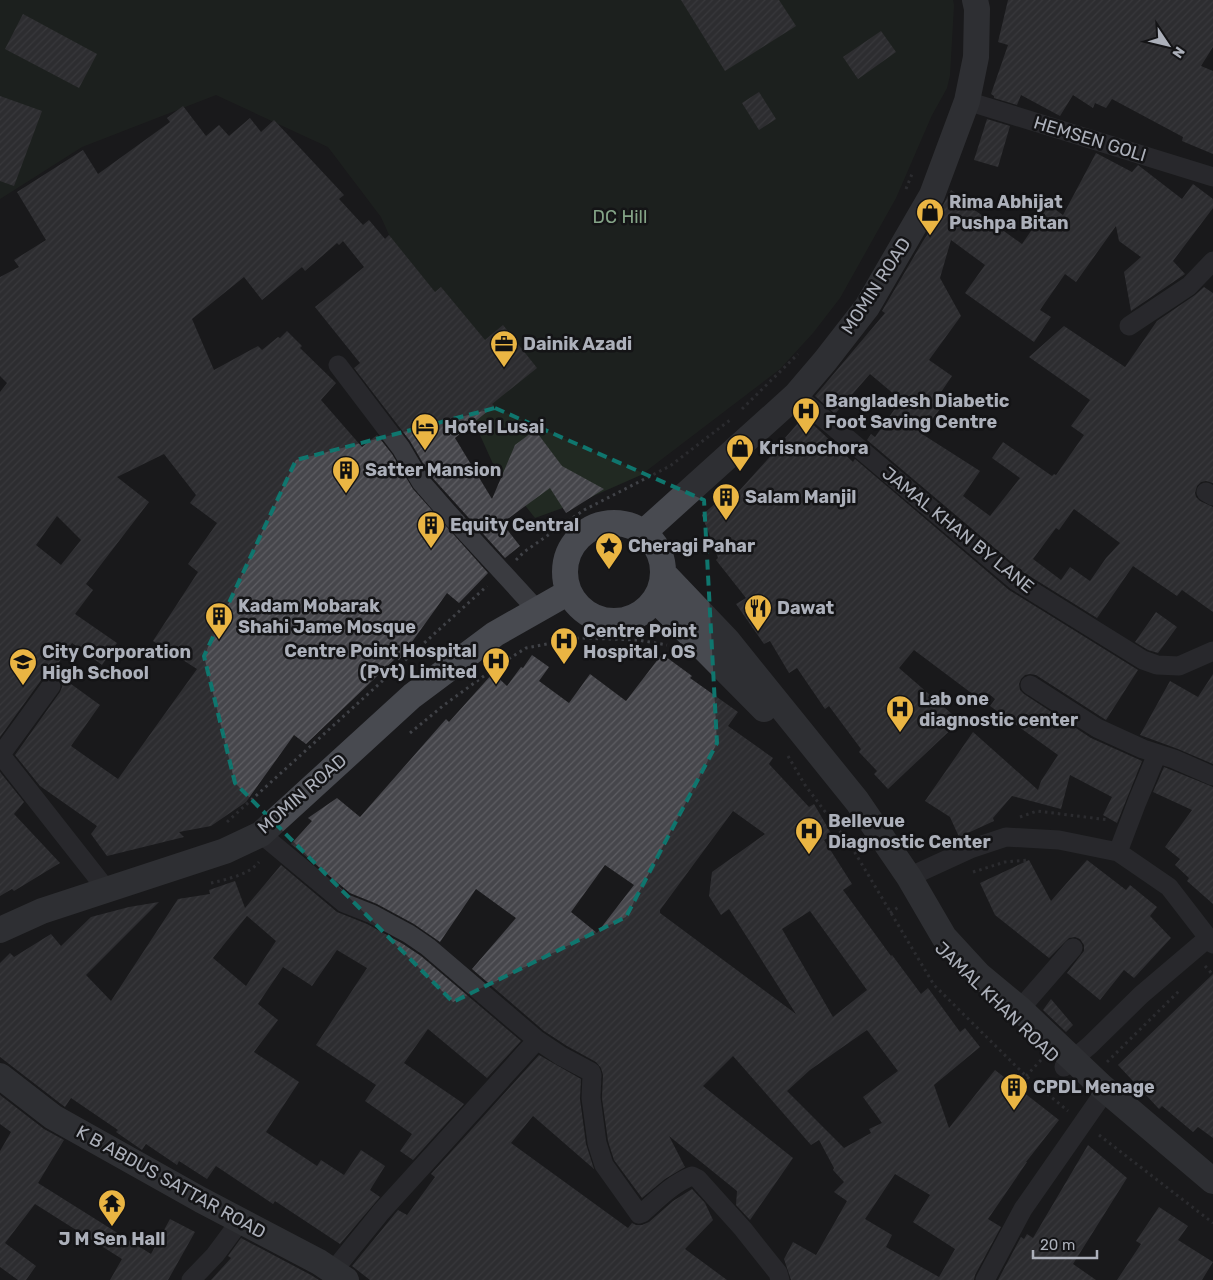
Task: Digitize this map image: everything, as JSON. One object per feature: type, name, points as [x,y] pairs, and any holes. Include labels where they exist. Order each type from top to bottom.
[{"type":"main road","name":"MOMIN ROAD","points":[[644,532],[796,395],[825,361],[866,307],[932,195],[967,101],[976,57],[977,10],[975,0]]},
{"type":"main road","points":[[614,523],[633,526],[644,532],[655,544],[662,558],[664,574],[656,600],[636,617],[623,621],[610,622],[597,619],[585,613],[576,604],[565,580],[568,554],[575,543],[595,527],[614,523]]},
{"type":"main road","points":[[664,574],[728,640],[857,801],[902,897],[944,937],[979,975],[1020,1009],[1069,1063],[1101,1086],[1213,1181]]},
{"type":"main road","name":"MOMIN ROAD","points":[[0,930],[42,911],[225,851],[261,834],[412,696],[495,634],[569,592]]},
{"type":"main road","name":"JAMAL KHAN ROAD","points":[[656,600],[765,710],[838,800],[892,876],[902,897],[940,952],[1069,1063],[1101,1097],[1213,1195]]},
{"type":"main road","name":"K B ABDUS SATTAR ROAD","points":[[0,1076],[53,1118],[319,1262],[339,1276]]},
{"type":"street","name":"HEMSEN GOLI","points":[[967,101],[1213,177]]},
{"type":"street","points":[[1129,326],[1189,286],[1213,261]]},
{"type":"street","points":[[338,365],[401,448],[421,482],[538,610]]},
{"type":"street","name":"JAMAL KHAN BY LANE","points":[[796,395],[1016,581],[1143,660],[1157,665],[1180,666],[1212,651]]},
{"type":"street","points":[[1030,685],[1097,728],[1143,749],[1174,759],[1213,776]]},
{"type":"street","points":[[51,686],[2,753],[4,759],[107,890]]},
{"type":"street","points":[[1118,852],[1157,754]]},
{"type":"street","points":[[261,834],[344,903],[372,914],[409,934],[428,947],[537,1040],[561,1056],[591,1072],[597,1143],[604,1165],[639,1214],[642,1214],[669,1189],[692,1176],[698,1179],[749,1236],[778,1273],[780,1280]]},
{"type":"street","points":[[902,897],[970,849],[1006,837],[1059,840],[1118,852],[1169,887],[1210,941],[1192,952],[1141,995],[1069,1063]]},
{"type":"street","points":[[1020,1009],[1073,948]]},
{"type":"street","points":[[339,1276],[381,1212],[537,1040]]},
{"type":"street","points":[[984,1280],[1023,1209],[1101,1097]]},
{"type":"street","points":[[191,1280],[214,1255],[241,1220]]},
{"type":"path","points":[[905,191],[913,173]]},
{"type":"path","points":[[741,410],[803,348]]},
{"type":"path","points":[[225,824],[524,552],[584,510],[670,466],[734,417]]},
{"type":"path","points":[[785,751],[805,785],[851,846],[902,897],[934,985],[1026,1076],[1083,1123],[1213,1223]]},
{"type":"path","points":[[972,872],[1005,862],[1032,860]]},
{"type":"path","points":[[1192,952],[1213,975]]},
{"type":"path","points":[[1198,973],[1205,966]]},
{"type":"path","points":[[1102,1066],[1185,986]]},
{"type":"highlighted area","points":[[495,408],[704,500],[717,743],[626,917],[453,1002],[235,783],[204,656],[296,460]]},
{"type":"green space","name":"DC Hill","points":[[0,0],[953,0],[954,5],[950,75],[947,88],[932,115],[896,198],[840,298],[813,333],[780,369],[641,475],[582,501],[535,518],[494,466],[381,217],[328,147],[216,95],[82,147],[0,199]]},
{"type":"building","points":[[681,0],[779,0],[796,26],[725,71]]},
{"type":"building","points":[[1008,0],[1213,0],[1213,47],[1201,66],[1213,71],[1213,154],[1182,141],[1183,137],[1112,99],[1106,108],[1095,103],[1093,108],[1073,95],[1060,116],[1021,95],[1017,105],[994,98],[991,94],[1008,45],[998,42]]},
{"type":"building","points":[[23,14],[97,54],[79,88],[5,49]]},
{"type":"building","points":[[881,31],[896,52],[858,79],[843,57]]},
{"type":"building","points":[[759,92],[776,119],[759,130],[742,103]]},
{"type":"building","points":[[0,96],[42,111],[14,186],[0,181]]},
{"type":"building","points":[[183,106],[206,136],[219,125],[229,136],[250,118],[261,132],[274,120],[344,195],[339,199],[363,225],[369,220],[385,239],[389,235],[435,292],[441,287],[485,340],[503,325],[537,368],[492,404],[494,406],[455,438],[492,499],[515,445],[535,430],[562,466],[604,489],[566,513],[550,488],[502,523],[520,546],[505,558],[430,475],[410,441],[354,368],[360,363],[315,307],[364,267],[343,241],[339,245],[337,243],[305,271],[302,267],[262,300],[244,277],[192,319],[214,370],[258,346],[262,350],[287,331],[302,346],[300,348],[336,383],[321,400],[362,447],[377,435],[392,454],[413,489],[488,573],[459,603],[447,593],[399,660],[396,658],[306,744],[294,735],[246,802],[211,826],[179,832],[184,837],[107,856],[91,834],[97,826],[40,786],[15,755],[60,692],[62,687],[58,677],[52,675],[42,679],[0,737],[0,392],[7,383],[0,376],[0,277],[19,267],[14,260],[46,240],[17,192],[83,150],[98,174],[170,122],[167,118]],"holes":[[[164,454],[196,495],[190,503],[217,523],[188,564],[198,572],[153,641],[197,669],[118,779],[71,746],[100,705],[53,671],[72,643],[102,665],[117,643],[75,614],[93,590],[86,584],[149,502],[117,477]],[[57,516],[81,540],[61,565],[36,545]]]},
{"type":"building","points":[[987,119],[1010,126],[998,167],[974,160]]},
{"type":"building","points":[[1096,153],[1132,172],[1138,165],[1182,199],[1193,184],[1213,199],[1213,208],[1173,261],[1185,274],[1131,311],[1124,272],[1141,257],[1119,241],[1116,226],[1076,282],[1065,274],[1040,310],[1051,317],[1034,342],[965,293],[985,265],[951,240],[940,278],[961,316],[929,360],[952,376],[935,401],[942,406],[922,434],[980,471],[963,496],[990,516],[1020,478],[992,458],[1003,442],[1052,476],[1056,475],[1084,435],[1071,426],[1090,400],[1029,357],[1064,326],[1125,367],[1157,321],[1204,287],[1213,293],[1213,483],[1201,482],[1197,486],[1195,493],[1200,501],[1213,507],[1213,612],[1182,590],[1177,596],[1133,566],[1097,618],[1023,572],[867,440],[871,434],[875,437],[901,400],[870,374],[835,414],[815,396],[885,313],[882,311],[934,225],[951,190],[971,204],[969,206],[1022,244],[1049,205],[1063,215]],"holes":[[[1074,509],[1120,543],[1106,558],[1090,581],[1070,567],[1061,580],[1033,559],[1056,528],[1059,530]]]},
{"type":"building","points":[[804,416],[853,462],[855,459],[1009,590],[1138,670],[1106,720],[1036,675],[1025,675],[1019,684],[1020,690],[1024,694],[1091,738],[1142,761],[1117,823],[1103,815],[1112,797],[1070,775],[1061,809],[1012,796],[993,818],[994,821],[959,837],[950,817],[925,801],[973,732],[1038,790],[1041,781],[1058,755],[990,706],[995,699],[989,694],[982,701],[914,650],[899,668],[960,721],[888,789],[874,774],[877,771],[859,752],[861,749],[829,706],[825,709],[797,668],[789,673],[770,641],[764,644],[736,604],[746,598],[716,560],[718,558],[702,515],[725,495],[730,501],[786,439]]},
{"type":"building","points":[[1156,612],[1177,627],[1158,653],[1148,650],[1135,642]]},
{"type":"building","points":[[662,654],[692,676],[690,678],[738,712],[728,726],[773,758],[769,764],[809,807],[814,804],[832,835],[824,840],[852,884],[843,890],[921,994],[928,988],[960,1032],[965,1028],[980,1047],[934,1085],[949,1128],[995,1070],[1059,1120],[1026,1162],[988,1219],[1001,1227],[974,1280],[791,1280],[784,1259],[793,1242],[816,1255],[847,1201],[834,1192],[844,1182],[833,1170],[834,1168],[819,1140],[811,1145],[733,1056],[703,1086],[793,1158],[750,1220],[736,1205],[737,1191],[669,1136],[685,1167],[665,1179],[642,1198],[614,1160],[608,1141],[602,1098],[603,1075],[601,1068],[596,1062],[544,1031],[472,969],[516,918],[476,889],[440,942],[414,924],[377,904],[350,893],[291,844],[312,821],[308,818],[337,798],[360,817],[446,719],[449,722],[493,673],[507,686],[532,655],[549,667],[539,681],[569,703],[590,674],[626,701]],"holes":[[[733,811],[765,834],[712,872],[709,896],[721,915],[729,909],[796,1014],[660,913],[660,910]],[[605,865],[634,885],[597,933],[571,912]],[[810,911],[867,990],[833,1017],[782,929]],[[867,1030],[898,1071],[863,1097],[882,1123],[869,1129],[871,1133],[844,1148],[787,1091],[810,1070]],[[895,1174],[930,1195],[913,1222],[955,1249],[939,1277],[886,1247],[892,1235],[865,1219]]]},
{"type":"building","points":[[1213,674],[1213,764],[1140,735],[1170,681],[1198,697]]},
{"type":"building","points":[[1164,767],[1213,787],[1213,904],[1187,881],[1189,878],[1175,865],[1180,859],[1165,847],[1192,810],[1153,792]]},
{"type":"building","points":[[0,772],[24,802],[14,814],[60,863],[14,891],[12,889],[0,896]]},
{"type":"building","points":[[1029,860],[1051,901],[1087,860],[1126,890],[1130,885],[1157,907],[1150,916],[1171,938],[1134,978],[1124,970],[1100,1000],[1067,973],[1084,951],[1084,945],[1080,939],[1075,937],[1069,938],[1049,958],[995,915],[980,883]]},
{"type":"building","points":[[281,865],[337,912],[367,924],[421,956],[521,1041],[487,1078],[428,1029],[404,1063],[464,1104],[413,1160],[400,1151],[412,1134],[365,1101],[376,1085],[316,1045],[367,968],[337,950],[312,986],[283,967],[258,1004],[278,1020],[254,1052],[299,1082],[266,1132],[317,1166],[321,1160],[344,1175],[361,1150],[385,1166],[370,1190],[380,1197],[340,1244],[275,1201],[273,1204],[216,1166],[207,1179],[179,1161],[177,1165],[146,1144],[142,1150],[116,1132],[118,1130],[71,1098],[65,1107],[0,1057],[0,963],[10,953],[14,957],[51,934],[61,946],[91,917],[129,907],[159,902],[86,975],[111,1001],[178,899],[210,894],[209,890],[235,881],[245,908]],"holes":[[[247,916],[276,941],[246,986],[213,958]]]},
{"type":"building","points":[[1213,974],[1213,1138],[1198,1127],[1193,1132],[1162,1106],[1159,1109],[1118,1065]]},
{"type":"building","points":[[1051,999],[1073,1025],[1066,1032],[1043,1010]]},
{"type":"building","points":[[539,1055],[581,1079],[580,1099],[586,1144],[594,1169],[533,1116],[511,1143],[628,1228],[632,1223],[642,1225],[649,1222],[673,1201],[692,1189],[705,1203],[713,1220],[685,1249],[727,1280],[370,1280],[352,1266],[398,1210],[407,1215],[435,1177],[431,1174]]},
{"type":"building","points":[[0,1095],[44,1129],[64,1140],[38,1183],[151,1254],[170,1219],[195,1232],[168,1280],[110,1280],[122,1259],[35,1204],[5,1243],[36,1266],[26,1280],[18,1280],[0,1267],[0,1151],[11,1132],[0,1124]]},
{"type":"building","points":[[1088,1145],[1127,1178],[1073,1264],[1096,1280],[998,1280],[1021,1237],[1024,1239],[1027,1234],[1033,1238]]},
{"type":"building","points":[[1159,1207],[1188,1226],[1178,1240],[1213,1262],[1202,1280],[1117,1280],[1141,1244],[1136,1241]]},
{"type":"building","points":[[241,1238],[319,1280],[211,1280],[231,1258],[228,1256]]},
{"type":"place","name":"Rima Abhijat Pushpa Bitan","points":[[930,236]]},
{"type":"place","name":"Dainik Azadi","points":[[504,368]]},
{"type":"place","name":"Bangladesh Diabetic Foot Saving Centre","points":[[806,435]]},
{"type":"place","name":"Hotel Lusai","points":[[425,451]]},
{"type":"place","name":"Krisnochora","points":[[740,472]]},
{"type":"place","name":"Satter Mansion","points":[[346,494]]},
{"type":"place","name":"Salam Manjil","points":[[726,521]]},
{"type":"place","name":"Equity Central","points":[[431,549]]},
{"type":"place","name":"Cheragi Pahar","points":[[609,570]]},
{"type":"place","name":"Dawat","points":[[758,632]]},
{"type":"place","name":"Kadam Mobarak Shahi Jame Mosque","points":[[219,640]]},
{"type":"place","name":"Centre Point Hospital , OS","points":[[564,665]]},
{"type":"place","name":"Centre Point Hospital (Pvt) Limited","points":[[496,685]]},
{"type":"place","name":"City Corporation High School","points":[[23,686]]},
{"type":"place","name":"Lab one diagnostic center","points":[[900,733]]},
{"type":"place","name":"Bellevue Diagnostic Center","points":[[809,855]]},
{"type":"place","name":"CPDL Menage","points":[[1014,1111]]},
{"type":"place","name":"J M Sen Hall","points":[[112,1227]]}]
